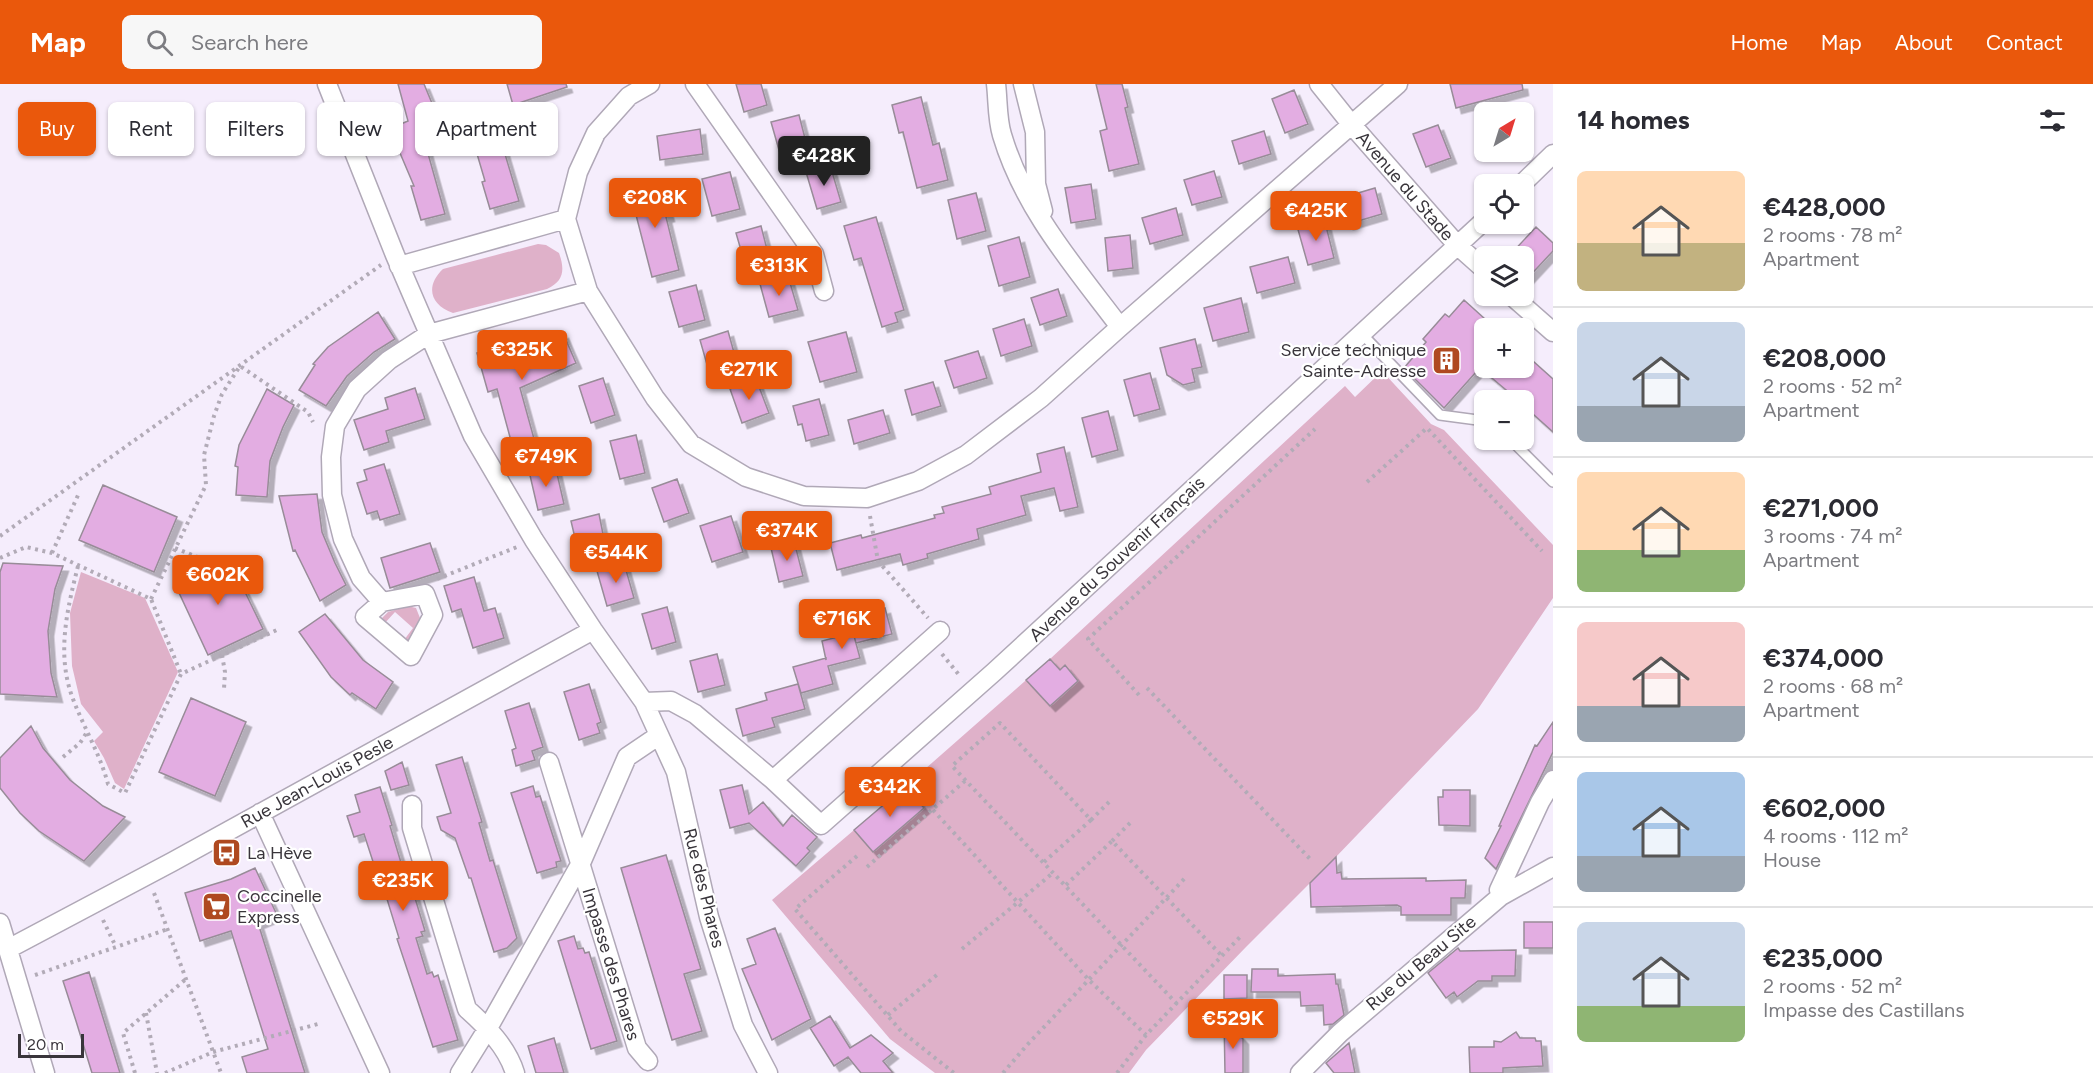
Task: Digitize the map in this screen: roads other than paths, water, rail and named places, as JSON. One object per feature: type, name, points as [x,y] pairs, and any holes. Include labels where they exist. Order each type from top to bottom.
[{"type":"street","name":"Rue des Phares","points":[[327,84],[397,260],[473,436],[534,540],[644,702],[676,772],[709,917],[743,1025],[768,1073]]},
{"type":"street","points":[[650,84],[629,96],[596,133],[578,172],[566,219],[588,291],[655,398],[691,444],[746,477],[804,496],[867,498],[918,481],[966,454],[1041,398],[1398,84]]},
{"type":"street","points":[[695,84],[814,254],[824,291]]},
{"type":"street","points":[[996,84],[1001,133],[1021,184],[1049,233],[1120,327]]},
{"type":"street","points":[[1023,84],[1035,132],[1036,184],[1049,233]]},
{"type":"street","name":"Avenue du Stade","points":[[1319,84],[1458,246],[1474,231]]},
{"type":"street","points":[[1532,174],[1553,154]]},
{"type":"street","points":[[397,260],[566,219]]},
{"type":"street","points":[[1458,246],[1474,260]]},
{"type":"street","name":"Avenue du Souvenir Français","points":[[773,780],[821,825],[974,691],[1458,246]]},
{"type":"street","points":[[382,602],[361,578],[343,539],[332,495],[331,457],[335,426],[357,389],[389,360],[429,334],[588,291]]},
{"type":"street","points":[[1523,306],[1553,333]]},
{"type":"street","points":[[425,594],[433,615],[411,656],[365,617],[382,602],[425,594]]},
{"type":"street","name":"Rue Jean-Louis Pesle","points":[[8,948],[172,862],[593,630]]},
{"type":"street","points":[[644,702],[671,701],[695,714],[773,780],[935,635]]},
{"type":"street","points":[[460,1073],[581,863],[627,757],[658,736]]},
{"type":"street","name":"Impasse des Phares","points":[[549,762],[637,1048],[648,1061]]},
{"type":"street","points":[[1501,896],[1499,890],[1540,802],[1553,780]]},
{"type":"street","points":[[412,805],[412,828],[467,1009],[488,1028],[510,1059],[515,1073]]},
{"type":"street","points":[[260,813],[380,1073]]},
{"type":"street","name":"Rue du Beau Site","points":[[1300,1073],[1340,1033],[1501,896],[1553,867]]},
{"type":"street","points":[[0,923],[45,1073]]},
{"type":"lane","points":[[1362,334],[1440,415],[1474,420]]},
{"type":"lane","points":[[1521,450],[1553,482]]},
{"type":"place","name":"Service technique Sainte-Adresse","points":[[1447,360]]},
{"type":"place","name":"La Hève","points":[[226,853]]},
{"type":"place","name":"Coccinelle Express","points":[[216,906]]}]
